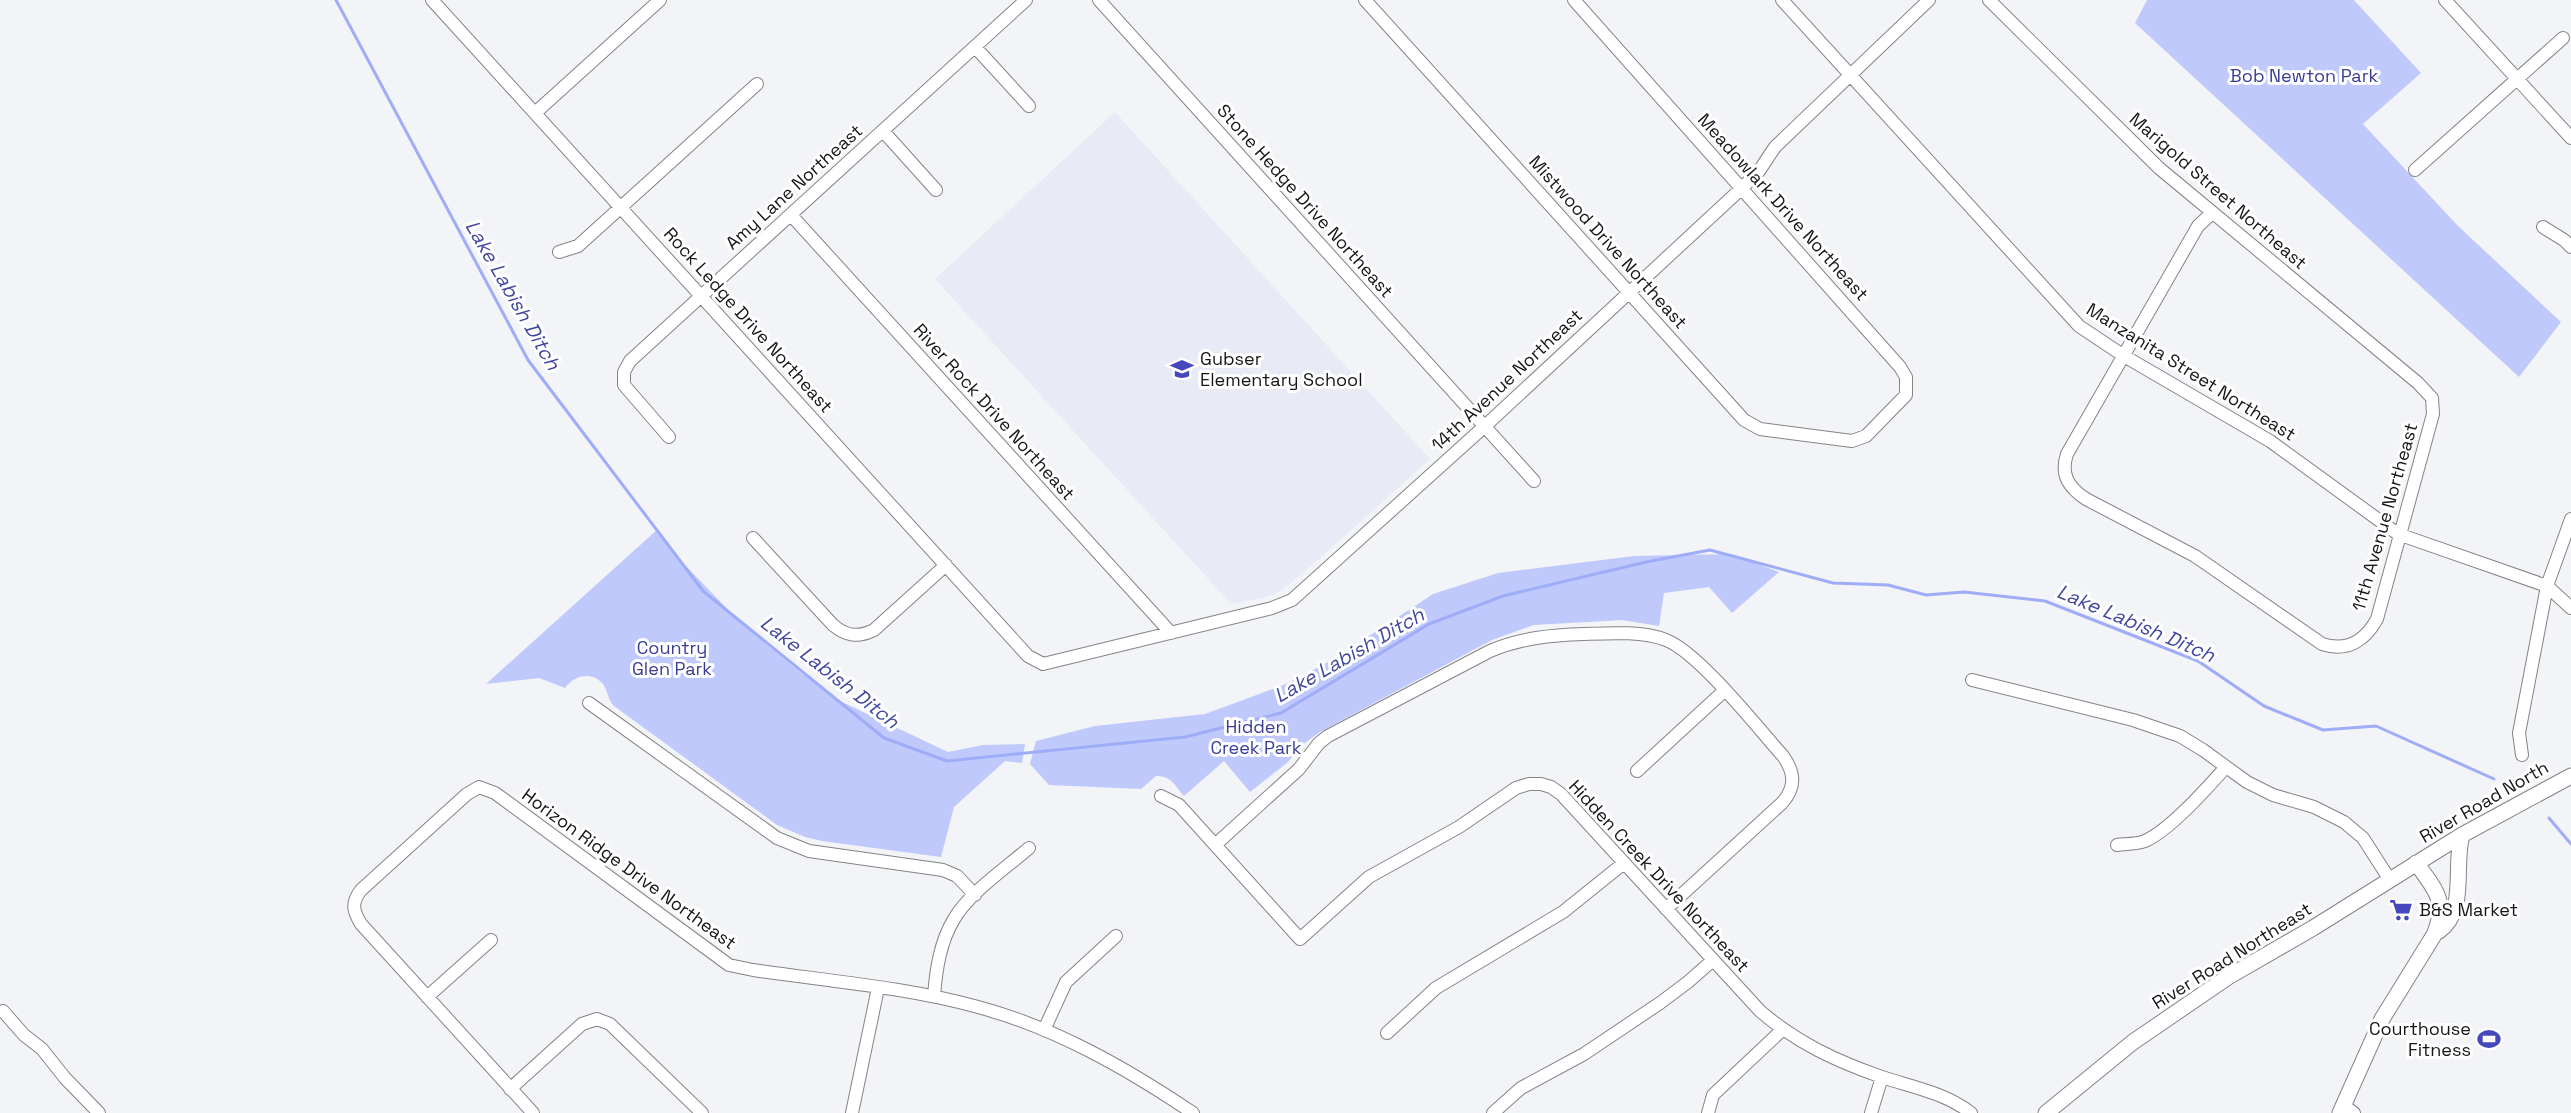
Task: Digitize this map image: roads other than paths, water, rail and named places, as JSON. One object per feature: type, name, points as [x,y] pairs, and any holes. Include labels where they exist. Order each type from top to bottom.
[{"type":"main road","name":"River Road North","points":[[2416,863],[2462,835],[2571,776]]},
{"type":"main road","points":[[2434,935],[2448,925],[2454,910],[2458,891],[2458,848],[2462,835]]},
{"type":"main road","name":"River Road Northeast","points":[[2046,1113],[2133,1042],[2228,977],[2313,928],[2416,863]]},
{"type":"main road","points":[[2345,1110],[2382,1019],[2434,935],[2442,910],[2440,901],[2416,863]]},
{"type":"street","name":"Rock Ledge Drive Northeast","points":[[432,0],[1028,656],[1039,663]]},
{"type":"street","points":[[535,113],[660,0]]},
{"type":"street","name":"Amy Lane Northeast","points":[[669,437],[624,385],[624,372],[630,361],[1026,0]]},
{"type":"street","name":"Stone Hedge Drive Northeast","points":[[1099,0],[1534,481]]},
{"type":"street","name":"Mistwood Drive Northeast","points":[[1365,0],[1751,426],[1848,441],[1859,440]]},
{"type":"street","name":"Meadowlark Drive Northeast","points":[[1574,0],[1893,358],[1906,377],[1908,386],[1901,401],[1859,440]]},
{"type":"street","name":"Manzanita Street Northeast","points":[[1782,0],[2067,316],[2124,356],[2270,441],[2398,534],[2547,586],[2571,608]]},
{"type":"street","name":"14th Avenue Northeast","points":[[1039,663],[1048,663],[1272,608],[1292,600],[1485,426],[1742,188],[1759,171],[1775,147],[1929,0]]},
{"type":"street","name":"Marigold Street Northeast","points":[[1989,0],[2153,162],[2418,383],[2432,398]]},
{"type":"street","points":[[2445,0],[2571,138]]},
{"type":"street","points":[[2415,170],[2563,38]]},
{"type":"street","points":[[975,47],[1029,106]]},
{"type":"street","points":[[559,252],[578,246],[757,84]]},
{"type":"street","points":[[883,131],[936,190]]},
{"type":"street","points":[[2124,356],[2198,226],[2212,213]]},
{"type":"street","name":"River Rock Drive Northeast","points":[[791,215],[1171,633]]},
{"type":"street","points":[[2543,227],[2571,247]]},
{"type":"street","name":"11th Avenue Northeast","points":[[2124,356],[2067,454],[2063,470],[2066,479],[2078,493],[2195,556],[2322,644],[2334,648],[2347,647],[2359,641],[2371,630],[2377,619],[2398,534],[2433,414],[2432,398]]},
{"type":"street","points":[[2522,755],[2519,733],[2547,586],[2571,519]]},
{"type":"street","points":[[753,538],[832,625],[849,635],[865,635],[874,630],[946,565]]},
{"type":"street","points":[[1161,796],[1179,805],[1215,845],[1299,769],[1319,743],[1328,736],[1490,651],[1518,640],[1547,636],[1632,634],[1667,640],[1694,658],[1783,756],[1792,772],[1794,782],[1790,794],[1782,803],[1666,909]]},
{"type":"street","points":[[1972,680],[2162,729],[2193,743],[2225,768],[2261,790],[2314,807],[2344,822],[2363,838],[2390,880]]},
{"type":"street","points":[[1638,771],[1724,691]]},
{"type":"street","points":[[589,703],[777,838],[809,850],[943,870],[957,876],[975,895]]},
{"type":"street","points":[[2117,845],[2145,841],[2186,809],[2225,768]]},
{"type":"street","name":"Hidden Creek Drive Northeast","points":[[1215,845],[1300,939],[1369,877],[1459,827],[1516,788],[1529,784],[1551,787],[1561,794],[1760,1011],[1782,1030],[1826,1056],[1944,1097],[1971,1113]]},
{"type":"street","name":"Horizon Ridge Drive Northeast","points":[[427,997],[361,924],[354,914],[353,904],[361,890],[467,794],[479,787],[495,793],[729,965],[934,996],[979,1007],[1044,1030],[1121,1068],[1193,1113]]},
{"type":"street","points":[[934,996],[939,959],[954,918],[975,895],[1029,848]]},
{"type":"street","points":[[1387,1033],[1436,988],[1563,912],[1624,863]]},
{"type":"street","points":[[1044,1030],[1066,982],[1116,936]]},
{"type":"street","points":[[490,940],[427,997],[532,1113]]},
{"type":"street","points":[[1493,1113],[1521,1088],[1584,1054],[1688,982],[1713,960]]},
{"type":"street","points":[[852,1113],[878,988]]},
{"type":"street","points":[[3,1011],[24,1035],[42,1049],[65,1078],[99,1113]]},
{"type":"street","points":[[510,1089],[582,1024],[597,1019],[610,1024],[702,1113]]},
{"type":"street","points":[[1708,1113],[1713,1095],[1782,1030]]},
{"type":"street","points":[[1871,1113],[1882,1077]]},
{"type":"waterway","name":"Lake Labish Ditch","points":[[336,0],[528,360],[703,591],[884,738],[947,761],[1185,737],[1281,713],[1429,624],[1503,596],[1646,562],[1710,550],[1833,583],[1888,585],[1926,595],[1964,592],[2045,601],[2198,661],[2264,706],[2323,730],[2376,726],[2494,779]]},
{"type":"waterway","name":"Lake Labish Ditch","points":[[2549,818],[2571,844]]},
{"type":"place","name":"Gubser Elementary School","points":[[1182,369]]},
{"type":"place","name":"B&S Market","points":[[2401,910]]},
{"type":"place","name":"Courthouse Fitness","points":[[2489,1039]]},
{"type":"park label","name":"Bob Newton Park","points":[[2304,76]]},
{"type":"park label","name":"Country Glen Park","points":[[672,658]]},
{"type":"park label","name":"Hidden Creek Park","points":[[1256,737]]}]
